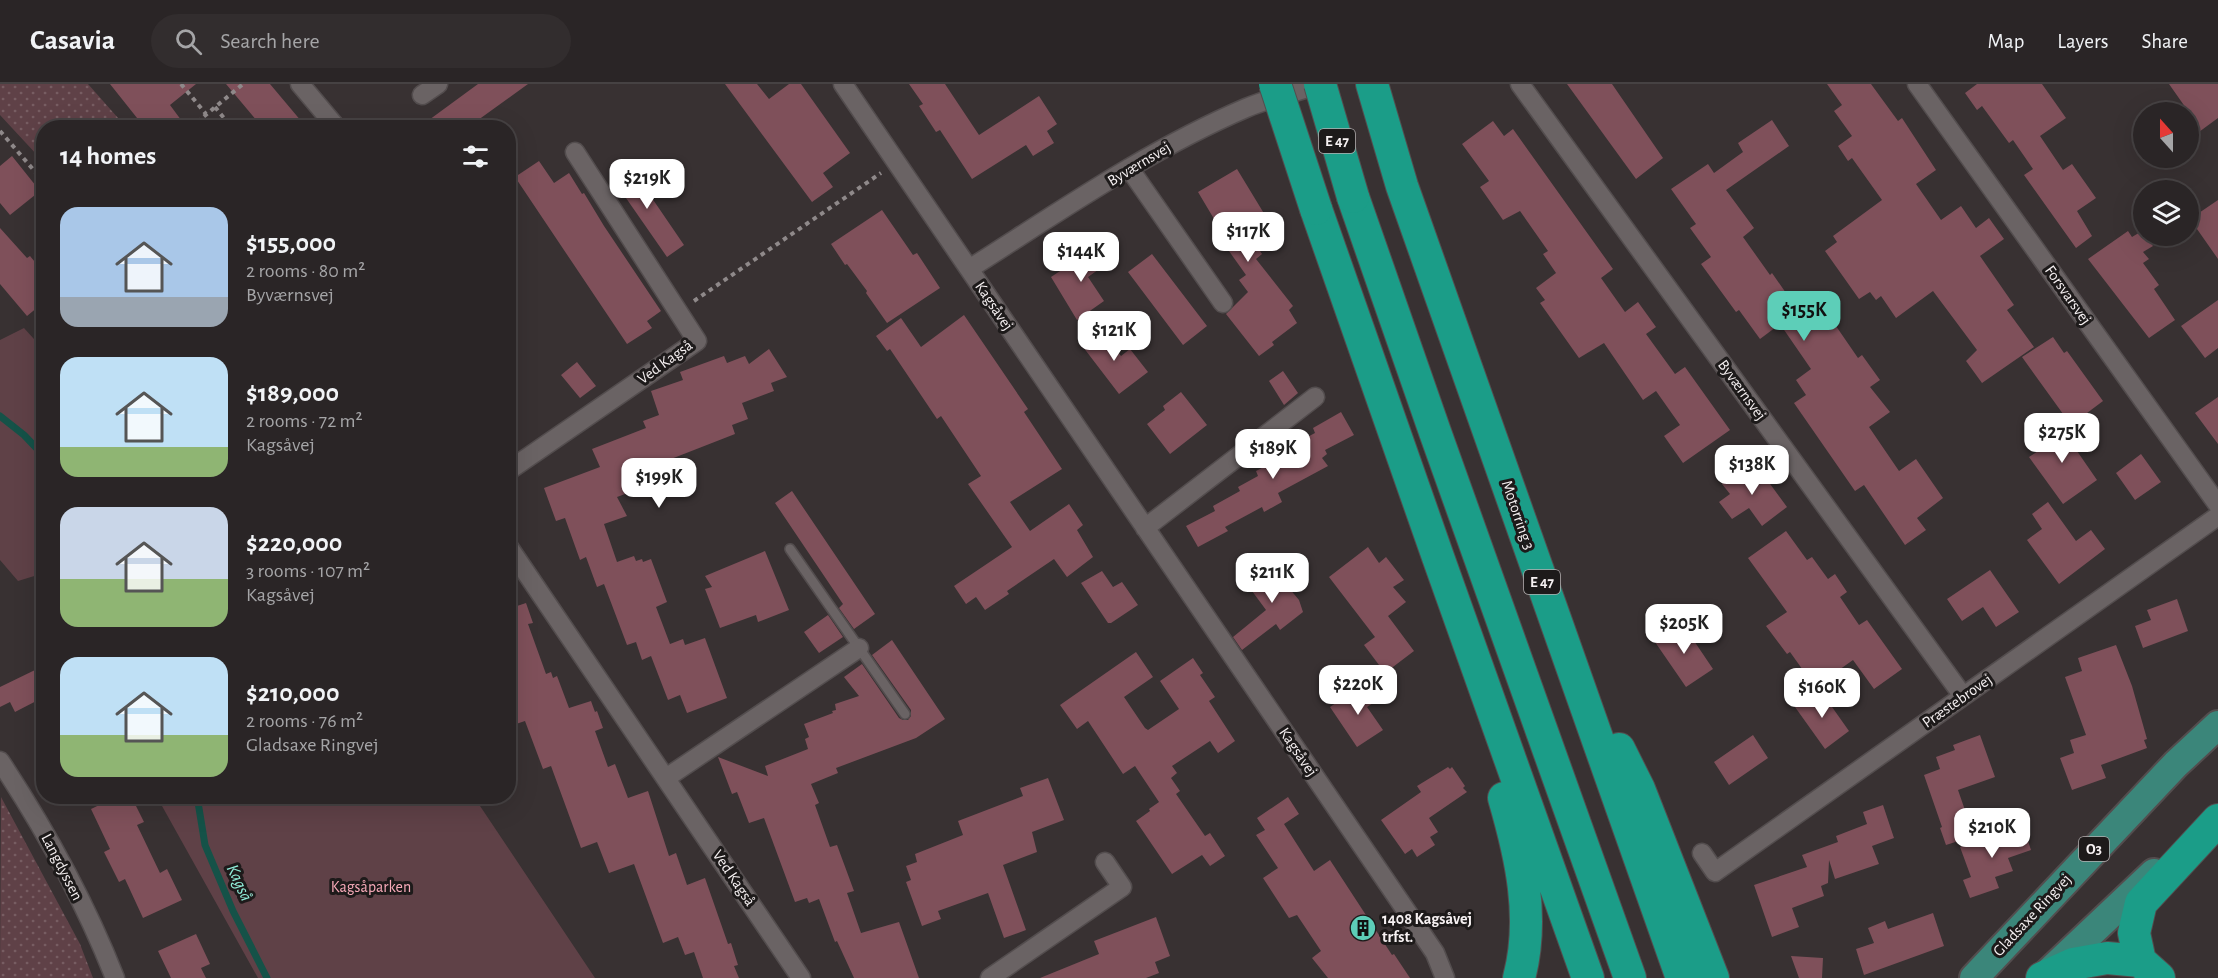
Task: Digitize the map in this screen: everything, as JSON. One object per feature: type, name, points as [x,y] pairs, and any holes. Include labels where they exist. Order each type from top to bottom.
[{"type":"highway","points":[[1275,84],[1316,209],[1588,978]]},
{"type":"highway","name":"E 47","points":[[1321,84],[1353,197],[1630,978]]},
{"type":"highway","name":"Motorring 3","points":[[1372,84],[1402,186],[1682,978]]},
{"type":"highway","points":[[1438,557],[1474,694],[1514,831],[1526,899],[1525,955],[1519,978]]},
{"type":"highway","points":[[1558,630],[1639,789],[1713,978]]},
{"type":"highway","points":[[2150,970],[2134,933],[2141,903],[2218,820]]},
{"type":"highway","points":[[2042,978],[2073,964],[2107,958],[2150,970]]},
{"type":"main road","name":"Gladsaxe Ringvej","points":[[1974,978],[2176,764],[2218,725]]},
{"type":"main road","points":[[2042,978],[2218,812]]},
{"type":"street","points":[[300,84],[330,120]]},
{"type":"street","name":"Kagsåvej","points":[[843,84],[1435,953],[1445,978]]},
{"type":"street","name":"Byværnsvej","points":[[969,269],[1130,168],[1194,132],[1249,106],[1321,84]]},
{"type":"street","name":"Byværnsvej","points":[[1520,84],[1963,696]]},
{"type":"street","name":"Forsvarsvej","points":[[1917,84],[2218,505]]},
{"type":"street","name":"Ved Kagså","points":[[516,465],[697,341],[575,152]]},
{"type":"street","points":[[1130,168],[1223,303]]},
{"type":"street","points":[[1145,528],[1315,397]]},
{"type":"street","name":"Præstebrovej","points":[[1702,853],[1715,872],[2218,516]]},
{"type":"street","name":"Ved Kagså","points":[[516,558],[801,978]]},
{"type":"street","points":[[666,778],[859,648]]},
{"type":"street","name":"Langdyssen","points":[[0,761],[50,842],[115,978]]},
{"type":"street","points":[[990,978],[1122,887],[1105,862]]},
{"type":"lane","points":[[790,549],[904,714]]},
{"type":"path","points":[[181,84],[206,114]]},
{"type":"path","points":[[199,120],[243,84]]},
{"type":"path","points":[[215,107],[226,120]]},
{"type":"path","points":[[0,131],[36,173]]},
{"type":"path","points":[[679,312],[897,163]]},
{"type":"green space","points":[[0,84],[88,84],[120,120],[36,120],[36,154],[0,115]]},
{"type":"green space","points":[[24,328],[36,341],[36,575],[18,581],[0,560],[0,340]]},
{"type":"green space","points":[[1,797],[80,944],[93,978],[0,978]]},
{"type":"green space","name":"Kagsåparken","points":[[161,804],[479,804],[595,978],[258,978]]},
{"type":"building","points":[[110,84],[196,84],[170,105],[181,120],[139,120]]},
{"type":"building","points":[[226,84],[270,84],[300,120],[256,120]]},
{"type":"building","points":[[478,84],[528,84],[478,120],[429,120]]},
{"type":"building","points":[[725,84],[757,84],[769,99],[789,84],[801,84],[850,153],[823,173],[833,187],[812,202]]},
{"type":"building","points":[[909,84],[945,84],[979,135],[1039,96],[1057,124],[1047,131],[1054,143],[1033,156],[1026,145],[972,179],[940,130],[936,132],[919,106],[923,104]]},
{"type":"building","points":[[1567,84],[1612,84],[1663,158],[1636,179]]},
{"type":"building","points":[[1827,84],[1871,84],[1898,121],[1902,118],[1936,170],[1916,184],[1941,220],[1961,206],[1976,228],[1989,218],[2004,239],[1980,256],[2014,305],[2007,310],[2034,347],[1982,383],[1966,361],[1977,350],[1933,291],[1896,318],[1881,296],[1876,300],[1870,292],[1859,299],[1825,251],[1837,242],[1833,236],[1882,200],[1852,158],[1848,161],[1838,146],[1852,136],[1834,111],[1842,105]]},
{"type":"building","points":[[1977,84],[2042,84],[2066,118],[2040,136],[2063,170],[2072,164],[2096,198],[2077,211],[2092,236],[2076,248],[2024,175],[2033,169],[2013,140],[2009,143],[1982,106],[1977,110],[1965,93]]},
{"type":"building","points":[[2169,84],[2218,84],[2218,118],[2199,132],[2199,102],[2182,102]]},
{"type":"building","points":[[1772,120],[1789,146],[1726,190],[1754,228],[1743,237],[1770,275],[1772,273],[1809,326],[1827,313],[1858,358],[1862,355],[1880,380],[1870,387],[1890,412],[1869,427],[1899,471],[1916,459],[1943,498],[1917,518],[1926,530],[1905,545],[1864,485],[1855,491],[1794,403],[1806,395],[1796,380],[1811,369],[1780,324],[1760,339],[1739,310],[1736,312],[1701,264],[1711,257],[1690,228],[1696,224],[1671,189],[1708,164],[1714,173],[1743,152],[1738,143]]},
{"type":"building","points":[[1493,121],[1504,136],[1513,129],[1613,269],[1601,278],[1625,312],[1638,302],[1656,327],[1646,334],[1675,374],[1685,367],[1730,430],[1683,463],[1664,436],[1680,425],[1656,391],[1643,400],[1604,343],[1579,358],[1540,303],[1545,300],[1536,288],[1556,273],[1543,254],[1548,251],[1520,211],[1503,220],[1480,187],[1489,181],[1462,144]]},
{"type":"building","points":[[12,156],[36,186],[36,194],[10,215],[0,203],[0,166]]},
{"type":"building","points":[[539,161],[554,183],[569,173],[661,311],[647,321],[652,328],[627,344],[516,176]]},
{"type":"building","points":[[628,163],[684,245],[667,257],[610,175]]},
{"type":"building","points":[[1237,169],[1271,225],[1249,234],[1262,254],[1256,259],[1293,306],[1289,310],[1297,323],[1272,342],[1274,345],[1259,356],[1226,314],[1248,292],[1239,280],[1246,275],[1219,237],[1223,234],[1198,192]]},
{"type":"building","points":[[2218,200],[2218,259],[2199,232],[2199,213]]},
{"type":"building","points":[[882,210],[913,255],[917,253],[940,288],[887,323],[866,293],[867,291],[831,244]]},
{"type":"building","points":[[0,228],[27,258],[30,256],[36,263],[36,309],[27,316],[0,284]]},
{"type":"building","points":[[2128,231],[2133,236],[2133,246],[2153,246],[2143,252],[2149,259],[2143,263],[2159,285],[2154,289],[2175,320],[2149,338],[2088,259]]},
{"type":"building","points":[[1098,246],[1109,262],[1088,277],[1104,301],[1077,320],[1051,277]]},
{"type":"building","points":[[1152,254],[1207,326],[1183,345],[1128,272]]},
{"type":"building","points":[[2218,300],[2218,348],[2205,358],[2181,326]]},
{"type":"building","points":[[964,315],[1028,409],[1024,412],[1062,469],[1010,502],[1030,531],[1069,504],[1083,525],[1077,530],[1093,557],[1067,577],[1054,559],[1007,591],[1009,594],[985,610],[976,597],[966,604],[954,586],[1012,547],[968,484],[981,476],[941,416],[937,419],[890,349],[887,351],[876,336],[901,318],[921,347]]},
{"type":"building","points":[[1099,328],[1121,356],[1130,349],[1148,372],[1119,394],[1080,343]]},
{"type":"building","points":[[2053,337],[2064,353],[2067,351],[2103,401],[2071,425],[2022,357]]},
{"type":"building","points":[[769,349],[787,377],[771,383],[774,391],[742,403],[748,419],[732,425],[735,434],[671,459],[674,468],[642,480],[644,487],[617,497],[627,516],[604,524],[617,562],[634,556],[636,561],[642,559],[643,562],[651,559],[667,602],[656,607],[670,644],[683,639],[685,645],[705,638],[727,698],[687,713],[680,695],[668,700],[651,656],[642,660],[636,642],[627,645],[604,584],[597,587],[586,557],[580,560],[565,518],[556,521],[544,488],[600,467],[592,449],[646,428],[643,421],[659,415],[651,391],[683,380],[680,372],[724,356],[727,363],[745,356],[749,364]]},
{"type":"building","points":[[577,362],[596,386],[580,398],[561,375]]},
{"type":"building","points":[[1283,371],[1298,393],[1284,405],[1269,381]]},
{"type":"building","points":[[1181,392],[1207,425],[1170,454],[1147,424],[1165,410],[1163,406]]},
{"type":"building","points":[[2218,397],[2218,444],[2195,413]]},
{"type":"building","points":[[1341,412],[1354,435],[1325,450],[1327,454],[1322,458],[1328,466],[1278,493],[1282,502],[1264,512],[1262,507],[1225,527],[1228,531],[1198,547],[1186,526],[1215,511],[1213,506],[1240,491],[1238,487],[1258,476],[1256,471],[1291,453],[1288,447],[1315,433],[1313,428]]},
{"type":"building","points":[[2057,422],[2097,480],[2063,504],[2029,457],[2043,448],[2036,437]]},
{"type":"building","points":[[2141,454],[2161,482],[2135,500],[2116,473]]},
{"type":"building","points":[[1754,462],[1787,507],[1762,526],[1749,508],[1732,519],[1719,502],[1730,494],[1722,484]]},
{"type":"building","points":[[792,491],[875,614],[854,629],[839,608],[843,604],[775,503]]},
{"type":"building","points":[[2048,502],[2076,541],[2091,530],[2105,549],[2059,584],[2027,540],[2042,529],[2032,514]]},
{"type":"building","points":[[1786,531],[1807,560],[1812,557],[1828,579],[1835,574],[1847,592],[1840,597],[1859,625],[1867,620],[1902,669],[1874,689],[1853,660],[1815,687],[1790,652],[1787,654],[1766,626],[1787,612],[1748,558]]},
{"type":"building","points":[[1368,547],[1379,563],[1386,557],[1404,580],[1393,587],[1406,602],[1388,616],[1414,651],[1385,673],[1364,645],[1375,637],[1329,577]]},
{"type":"building","points":[[765,551],[789,610],[758,622],[756,615],[720,628],[705,589],[712,587],[705,576]]},
{"type":"building","points":[[1283,555],[1291,577],[1284,582],[1299,600],[1303,612],[1280,630],[1276,624],[1242,650],[1233,637],[1266,610],[1252,591],[1268,579],[1262,571]]},
{"type":"building","points":[[1990,570],[2019,612],[1996,627],[1983,607],[1962,621],[1947,599]]},
{"type":"building","points":[[1102,571],[1113,587],[1122,582],[1138,605],[1111,623],[1108,623],[1081,583]]},
{"type":"building","points":[[2177,599],[2188,631],[2143,648],[2135,626],[2151,620],[2147,610]]},
{"type":"building","points":[[526,603],[533,623],[528,624],[546,674],[551,672],[553,678],[557,676],[569,708],[591,701],[595,712],[597,711],[603,728],[595,731],[608,767],[615,764],[628,798],[648,791],[669,856],[676,853],[687,885],[705,878],[728,944],[731,943],[738,965],[734,966],[739,978],[703,978],[694,952],[685,955],[678,937],[663,943],[634,864],[609,873],[597,842],[581,848],[551,766],[543,769],[525,721],[516,724],[516,606]]},
{"type":"building","points":[[828,615],[843,637],[819,653],[804,632]]},
{"type":"building","points":[[1682,623],[1713,669],[1686,687],[1655,642]]},
{"type":"building","points":[[892,640],[945,719],[916,738],[836,768],[838,773],[811,784],[819,803],[815,805],[830,847],[837,845],[854,891],[847,893],[861,933],[899,922],[919,978],[854,978],[837,941],[835,942],[819,899],[809,903],[807,898],[795,902],[764,818],[749,823],[737,792],[732,794],[718,757],[768,776],[765,766],[808,749],[805,739],[809,737],[804,724],[833,713],[832,711],[836,710],[835,704],[859,696],[844,677],[862,664],[899,718],[908,720],[911,710],[872,655]]},
{"type":"building","points":[[2116,645],[2132,686],[2147,739],[2144,740],[2147,748],[2101,765],[2106,778],[2072,790],[2060,758],[2074,753],[2070,740],[2086,735],[2065,677],[2082,671],[2078,658]]},
{"type":"building","points":[[1136,652],[1153,677],[1124,697],[1145,728],[1148,730],[1179,709],[1160,681],[1193,658],[1203,673],[1200,675],[1215,697],[1209,701],[1235,741],[1218,753],[1210,741],[1172,766],[1177,773],[1171,778],[1180,791],[1176,794],[1205,836],[1210,833],[1225,856],[1210,866],[1202,855],[1172,874],[1136,821],[1159,802],[1135,766],[1123,774],[1088,721],[1077,729],[1060,705]]},
{"type":"building","points":[[35,670],[36,672],[36,701],[15,712],[10,702],[0,707],[0,687]]},
{"type":"building","points":[[1364,684],[1376,701],[1367,707],[1383,730],[1357,747],[1330,707]]},
{"type":"building","points":[[1820,690],[1849,731],[1825,749],[1795,707]]},
{"type":"building","points":[[1753,735],[1768,758],[1729,785],[1714,762]]},
{"type":"building","points":[[1980,735],[1995,777],[1958,790],[1974,836],[1946,845],[1924,775],[1940,769],[1936,757],[1955,750],[1953,745]]},
{"type":"building","points":[[1448,767],[1450,769],[1452,767],[1467,792],[1429,818],[1438,832],[1430,837],[1435,845],[1417,857],[1412,849],[1405,854],[1381,820],[1421,792],[1417,786]]},
{"type":"building","points":[[1048,778],[1064,820],[1032,832],[1037,852],[1003,865],[1026,930],[1004,938],[988,893],[938,911],[941,919],[922,926],[906,882],[911,880],[906,866],[917,862],[915,854],[963,835],[958,821],[1023,796],[1020,788]]},
{"type":"building","points":[[1288,797],[1299,814],[1284,824],[1314,871],[1330,860],[1392,955],[1394,954],[1410,978],[1328,978],[1312,958],[1321,951],[1297,915],[1289,918],[1263,878],[1278,868],[1256,835],[1265,830],[1257,818]]},
{"type":"building","points":[[101,804],[135,804],[144,822],[137,825],[160,873],[167,869],[182,900],[143,918],[125,879],[119,882],[104,852],[110,849],[91,809]]},
{"type":"building","points":[[1883,805],[1894,838],[1872,846],[1879,864],[1835,879],[1829,860],[1828,883],[1821,886],[1824,896],[1792,908],[1799,927],[1772,937],[1754,885],[1807,867],[1802,855],[1838,842],[1836,836],[1867,824],[1863,812]]},
{"type":"building","points":[[2023,826],[2031,850],[2008,858],[2013,871],[1995,877],[1999,888],[1970,898],[1963,880],[1971,877],[1960,847]]},
{"type":"building","points":[[1933,913],[1944,946],[1864,975],[1856,949],[1874,943],[1868,928],[1885,921],[1888,929]]},
{"type":"building","points":[[1156,917],[1170,956],[1155,962],[1159,973],[1146,978],[1040,978],[1099,954],[1094,941]]},
{"type":"building","points":[[196,934],[210,964],[201,968],[206,978],[171,978],[158,951]]},
{"type":"building","points":[[1791,956],[1823,958],[1822,978],[1799,978]]},
{"type":"waterway","name":"Kagså","points":[[0,416],[36,448]]},
{"type":"waterway","name":"Kagså","points":[[198,804],[205,845],[233,911],[267,978]]},
{"type":"place","name":"1408 Kagsåvej trfst.","points":[[1363,928]]}]
